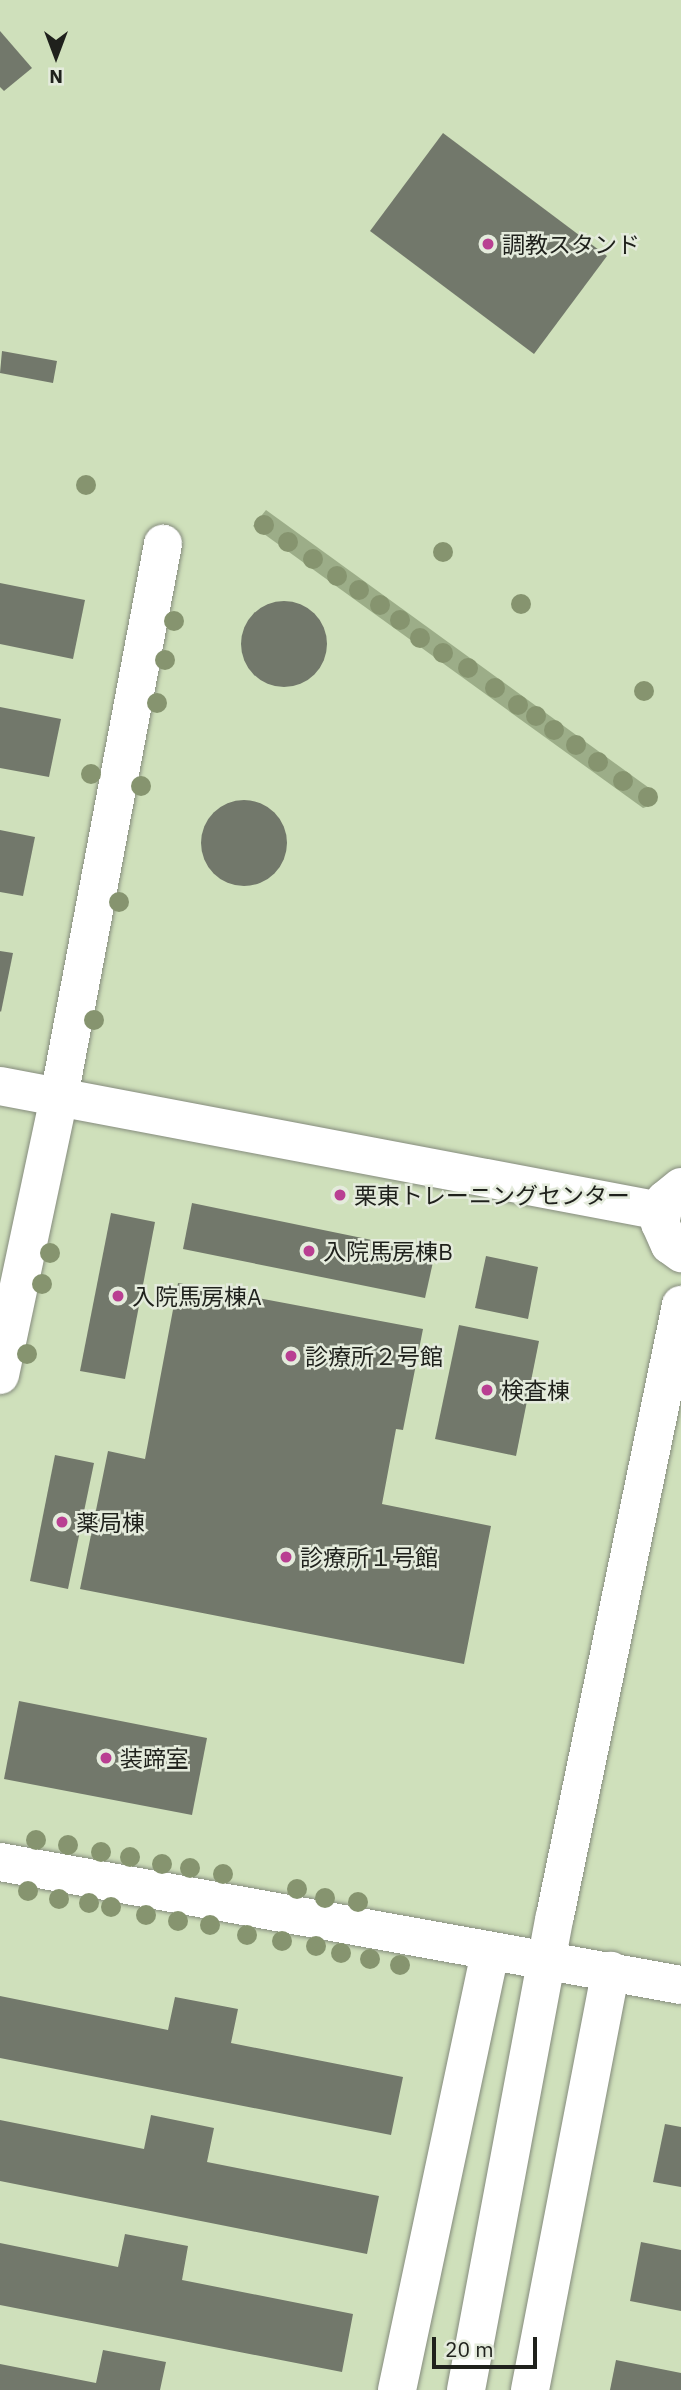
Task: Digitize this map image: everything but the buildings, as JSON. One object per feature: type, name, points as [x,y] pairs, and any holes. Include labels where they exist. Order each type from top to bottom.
[{"type":"lane","points":[[0,1375],[59,1097],[163,544]]},
{"type":"lane","points":[[0,1086],[671,1199],[664,1235],[681,1253]]},
{"type":"lane","points":[[466,2390],[547,1960],[681,1305]]},
{"type":"lane","points":[[0,1862],[681,1985]]},
{"type":"lane","points":[[397,2390],[490,1951]]},
{"type":"lane","points":[[530,2390],[611,1971]]},
{"type":"green space","name":"栗東トレーニングセンター","points":[[0,0],[681,0],[681,2390],[0,2390]]},
{"type":"green space","points":[[266,510],[656,793],[652,805],[643,808],[253,526]]},
{"type":"place","name":"調教スタンド","points":[[488,244]]},
{"type":"place","name":"栗東トレーニングセンター","points":[[340,1195]]},
{"type":"place","name":"入院馬房棟B","points":[[309,1251]]},
{"type":"place","name":"入院馬房棟A","points":[[118,1296]]},
{"type":"place","name":"診療所２号館","points":[[291,1356]]},
{"type":"place","name":"検査棟","points":[[487,1390]]},
{"type":"place","name":"薬局棟","points":[[62,1522]]},
{"type":"place","name":"診療所１号館","points":[[286,1557]]},
{"type":"place","name":"装蹄室","points":[[106,1758]]}]
